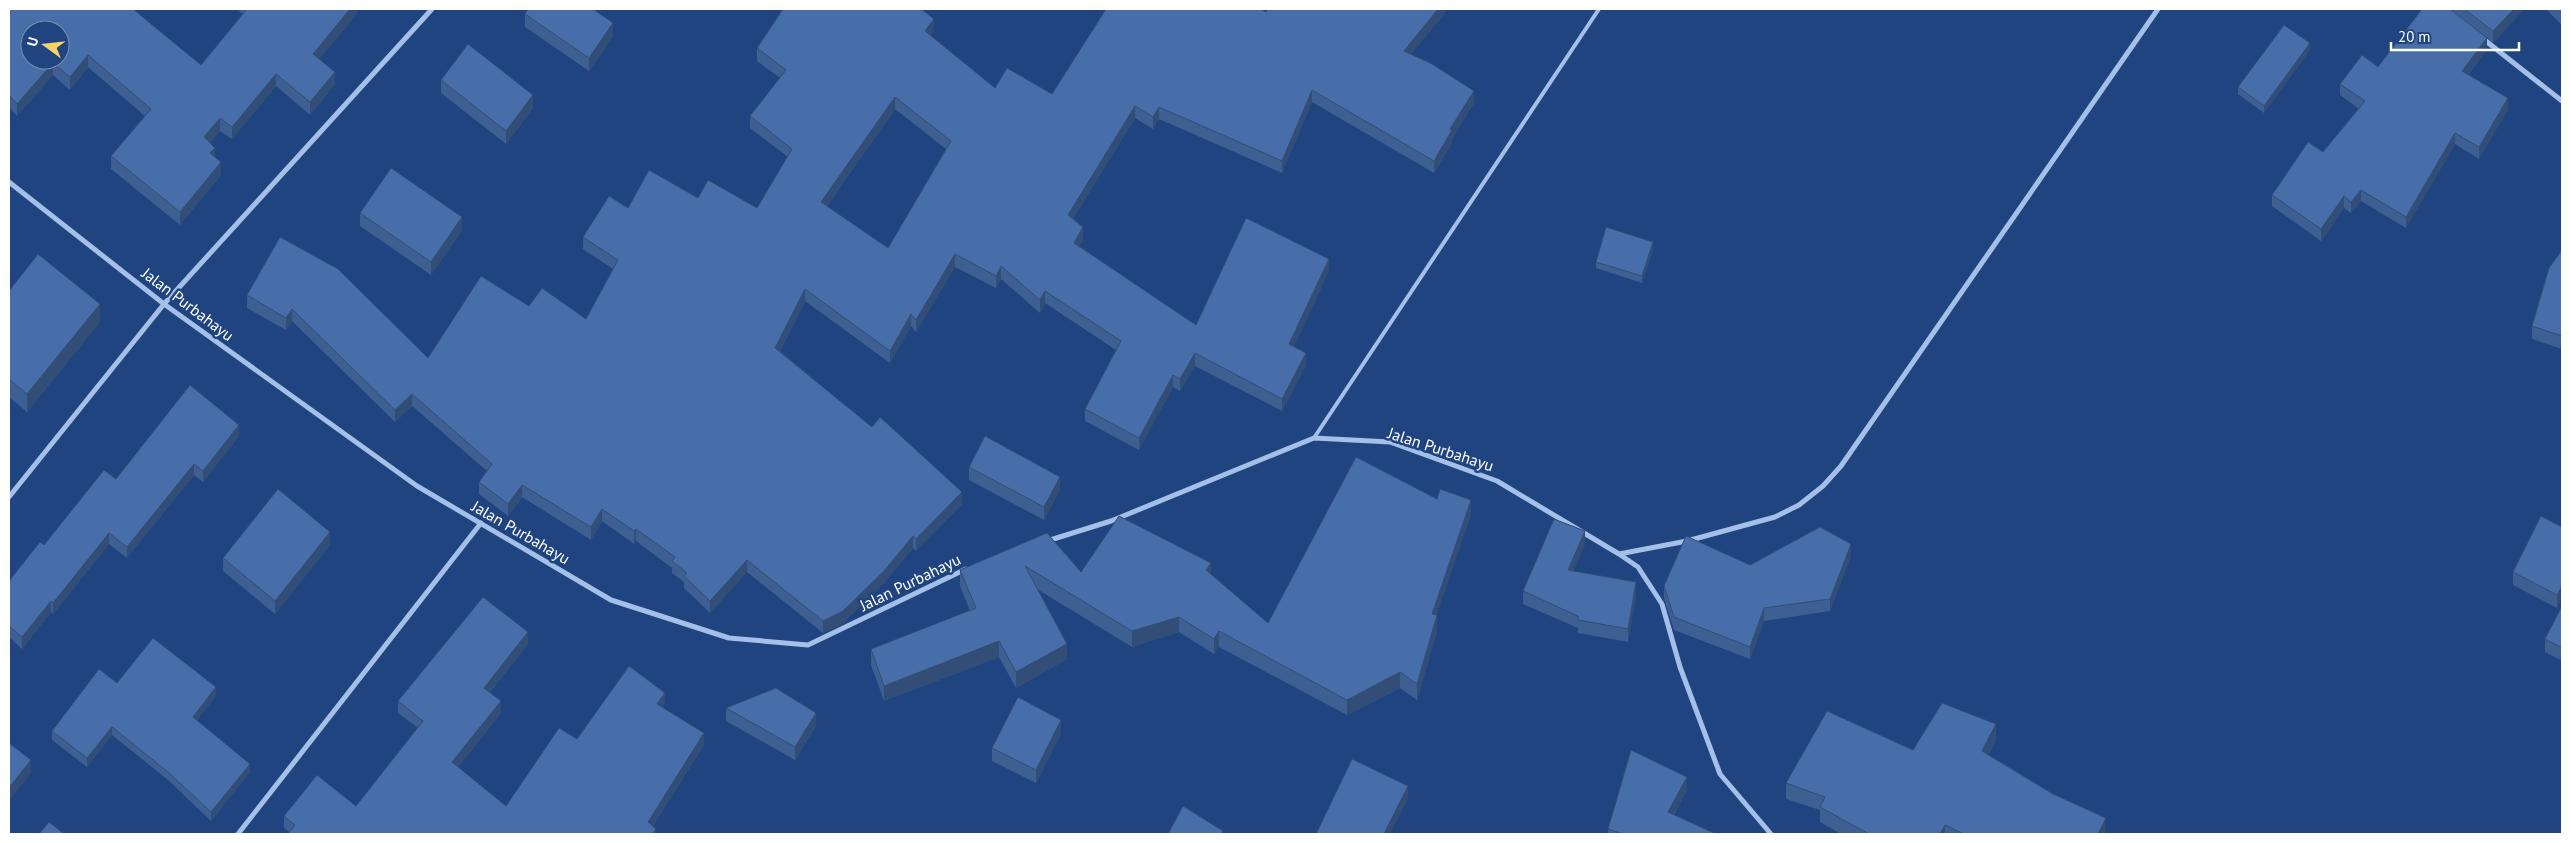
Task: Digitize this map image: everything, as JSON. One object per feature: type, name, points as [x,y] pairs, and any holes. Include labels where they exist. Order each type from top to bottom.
[{"type":"street","points":[[9,497],[164,304],[430,9]]},
{"type":"street","points":[[1619,554],[1687,540],[1774,517],[1799,505],[1823,486],[1841,466],[2158,9]]},
{"type":"street","points":[[2474,32],[2562,101]]},
{"type":"street","name":"Jalan Purbahayu","points":[[9,182],[164,304],[417,486],[611,600],[729,638],[808,645],[970,566]]},
{"type":"street","name":"Jalan Purbahayu","points":[[1036,544],[1111,521],[1314,438],[1390,442],[1497,481],[1619,554],[1638,568],[1662,604],[1680,667],[1720,774],[1771,834]]},
{"type":"street","points":[[238,834],[481,523]]},
{"type":"lane","points":[[1314,438],[1599,9]]},
{"type":"building","points":[[9,9],[133,9],[201,65],[247,9],[350,9],[313,54],[335,72],[310,102],[276,74],[232,127],[220,118],[204,137],[215,148],[210,153],[221,162],[180,212],[111,156],[151,109],[88,55],[70,77],[62,70],[70,70],[70,20],[20,20],[20,70],[47,70],[17,104],[9,95]]},
{"type":"building","points":[[528,9],[593,9],[613,23],[589,58],[525,14]]},
{"type":"building","points":[[783,9],[921,9],[934,19],[925,31],[995,88],[1007,68],[1052,94],[1106,9],[1260,9],[1266,12],[1268,9],[1438,9],[1404,51],[1432,64],[1474,91],[1450,129],[1452,130],[1434,161],[1312,90],[1282,161],[1159,107],[1153,117],[1135,106],[1068,215],[1083,227],[1074,243],[1196,325],[1246,218],[1329,259],[1289,344],[1306,353],[1282,399],[1195,353],[1180,379],[1173,375],[1139,438],[1085,409],[1121,341],[1045,291],[1040,300],[1001,266],[996,276],[955,254],[916,320],[911,314],[890,351],[805,289],[775,348],[872,427],[880,417],[962,492],[916,539],[913,536],[884,571],[843,611],[823,621],[747,560],[710,601],[684,576],[687,573],[672,561],[675,557],[636,529],[634,531],[602,509],[591,527],[522,485],[508,504],[479,482],[492,464],[412,394],[395,410],[292,309],[286,318],[247,295],[280,237],[338,269],[428,358],[481,276],[529,306],[542,288],[586,319],[618,260],[583,237],[609,196],[628,208],[649,170],[698,198],[708,180],[757,208],[792,149],[750,116],[786,70],[757,48]],"holes":[[[895,97],[951,141],[888,248],[821,202]]]},
{"type":"building","points":[[2422,9],[2450,9],[2487,38],[2462,71],[2508,98],[2479,147],[2455,133],[2406,217],[2361,190],[2351,202],[2344,196],[2321,229],[2272,195],[2308,142],[2323,152],[2365,101],[2340,84],[2362,55],[2378,67]]},
{"type":"building","points":[[2464,9],[2514,9],[2493,31]]},
{"type":"building","points":[[2284,25],[2310,43],[2264,106],[2238,87]]},
{"type":"building","points":[[468,44],[533,95],[506,131],[441,80]]},
{"type":"building","points":[[391,168],[462,217],[431,262],[360,213]]},
{"type":"building","points":[[1606,227],[1653,242],[1642,276],[1596,262]]},
{"type":"building","points":[[2562,250],[2562,336],[2532,326],[2549,268]]},
{"type":"building","points":[[38,254],[100,304],[27,394],[9,379],[9,291]]},
{"type":"building","points":[[190,385],[239,425],[203,471],[194,464],[127,547],[109,533],[53,603],[51,601],[22,637],[9,626],[9,581],[40,542],[44,545],[104,470],[116,479]]},
{"type":"building","points":[[985,436],[1060,477],[1044,507],[969,467]]},
{"type":"building","points":[[1356,457],[1437,499],[1440,489],[1471,500],[1432,614],[1437,615],[1417,684],[1400,672],[1347,700],[1219,631],[1214,639],[1179,617],[1132,631],[1025,566],[1067,644],[1016,672],[999,641],[884,686],[871,649],[976,608],[960,570],[1047,533],[1081,572],[1119,516],[1211,563],[1206,570],[1268,623]]},
{"type":"building","points":[[278,489],[330,532],[275,601],[223,558]]},
{"type":"building","points":[[2541,516],[2562,527],[2562,586],[2557,595],[2513,572]]},
{"type":"building","points":[[1554,519],[1585,531],[1568,570],[1636,582],[1628,629],[1578,620],[1578,616],[1523,591]]},
{"type":"building","points":[[1820,527],[1851,544],[1830,599],[1764,608],[1750,647],[1674,617],[1664,586],[1686,536],[1750,565]]},
{"type":"building","points":[[483,597],[528,632],[484,688],[501,701],[452,762],[506,806],[559,728],[577,739],[629,666],[665,693],[657,704],[704,733],[648,822],[656,829],[652,834],[288,834],[295,825],[284,816],[317,775],[356,806],[423,721],[398,701]]},
{"type":"building","points":[[2562,606],[2562,648],[2545,639]]},
{"type":"building","points":[[153,638],[216,687],[193,717],[250,764],[211,812],[168,772],[112,727],[87,758],[52,731],[99,669],[117,683]]},
{"type":"building","points":[[776,688],[816,713],[795,747],[726,708]]},
{"type":"building","points":[[1018,697],[1061,720],[1036,770],[992,748]]},
{"type":"building","points":[[1942,703],[1996,724],[1982,751],[2053,794],[2106,818],[2098,834],[1964,834],[1945,825],[1940,834],[1869,834],[1820,807],[1825,797],[1786,783],[1827,711],[1913,750]]},
{"type":"building","points":[[9,743],[31,760],[9,788]]},
{"type":"building","points":[[1631,750],[1687,777],[1668,812],[1716,834],[1623,834],[1608,829]]},
{"type":"building","points":[[1352,759],[1408,786],[1384,834],[1316,834]]},
{"type":"building","points":[[1183,806],[1223,831],[1221,834],[1168,834]]},
{"type":"building","points":[[49,822],[64,834],[39,834]]}]
